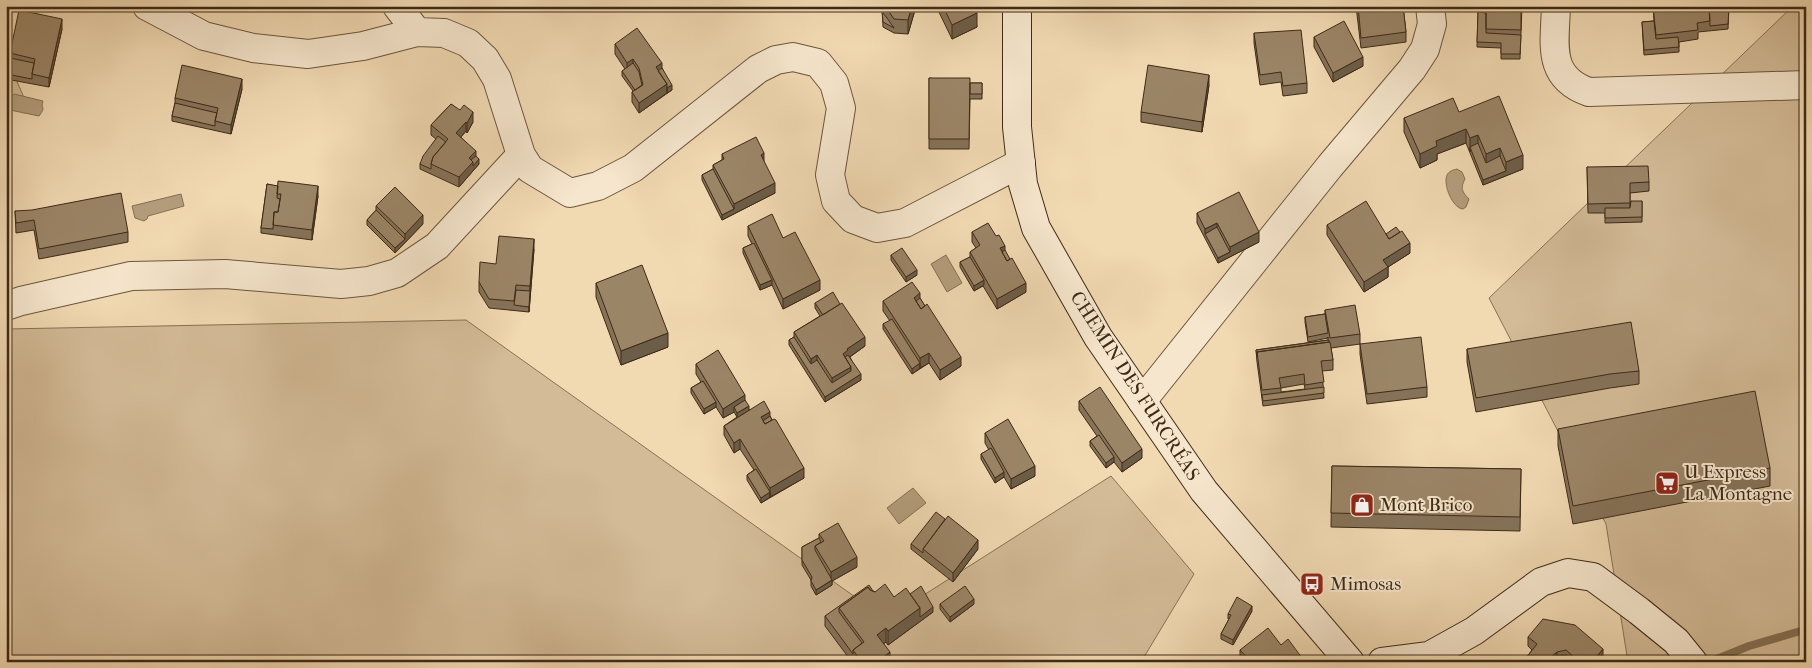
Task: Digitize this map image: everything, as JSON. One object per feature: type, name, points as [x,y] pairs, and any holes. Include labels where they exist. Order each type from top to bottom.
[{"type":"street","points":[[147,6],[204,36],[253,48],[308,54],[364,46],[417,32],[444,33],[468,43],[485,59],[497,80],[521,155],[530,169],[570,193],[598,186],[633,168],[758,69],[776,60],[793,57],[818,63],[834,83],[841,108],[830,175],[836,201],[853,220],[877,228],[905,223],[1021,163]]},
{"type":"street","points":[[397,6],[417,32]]},
{"type":"street","name":"CHEMIN DES FURCRÉAS","points":[[1017,6],[1017,127],[1023,184],[1036,228],[1098,338],[1204,491],[1350,662]]},
{"type":"street","points":[[1142,401],[1330,166],[1412,69],[1425,49],[1432,24],[1430,6]]},
{"type":"street","points":[[1556,6],[1555,50],[1561,74],[1578,88],[1589,92],[1806,85]]},
{"type":"street","points":[[6,306],[131,276],[225,274],[341,284],[369,281],[397,273],[437,246],[521,155]]},
{"type":"street","points":[[1382,662],[1430,656],[1474,631],[1541,582],[1568,573],[1593,576],[1676,641],[1693,662]]},
{"type":"shaded area","points":[[1793,6],[1806,6],[1806,662],[1628,662],[1606,524],[1489,298]]},
{"type":"shaded area","points":[[6,56],[25,100],[6,100]]},
{"type":"shaded area","points":[[14,94],[43,101],[43,109],[39,116],[10,110],[8,101]]},
{"type":"shaded area","points":[[1457,169],[1462,172],[1465,179],[1462,190],[1469,199],[1466,207],[1463,209],[1455,205],[1449,195],[1446,184],[1448,174]]},
{"type":"shaded area","points":[[181,194],[184,206],[148,216],[144,221],[135,218],[132,206]]},
{"type":"shaded area","points":[[946,255],[962,283],[947,292],[931,264]]},
{"type":"shaded area","points":[[466,320],[886,619],[1111,476],[1194,574],[1141,662],[6,662],[6,329]]},
{"type":"shaded area","points":[[913,488],[926,503],[899,524],[887,508]]},
{"type":"building","points":[[885,6],[912,6],[908,20],[894,19]]},
{"type":"building","points":[[943,6],[973,6],[977,13],[952,25]]},
{"type":"building","points":[[1358,6],[1403,6],[1406,32],[1361,38]]},
{"type":"building","points":[[1486,6],[1521,6],[1521,30],[1486,29]]},
{"type":"building","points":[[1653,6],[1709,6],[1710,21],[1697,23],[1698,30],[1656,35]]},
{"type":"building","points":[[1709,6],[1729,6],[1728,24],[1710,26]]},
{"type":"building","points":[[19,10],[62,19],[49,78],[32,74],[35,59],[10,53]]},
{"type":"building","points":[[882,12],[887,18],[894,28],[883,22]]},
{"type":"building","points":[[1478,12],[1486,13],[1486,33],[1521,35],[1520,54],[1501,54],[1501,43],[1477,42]]},
{"type":"building","points":[[1344,21],[1363,57],[1333,73],[1314,37]]},
{"type":"building","points":[[1654,21],[1656,39],[1678,37],[1679,47],[1644,50],[1642,22]]},
{"type":"building","points":[[637,28],[662,63],[656,67],[667,84],[639,103],[632,92],[643,85],[639,68],[633,59],[627,63],[615,44]]},
{"type":"building","points":[[1301,30],[1307,83],[1283,86],[1281,72],[1260,75],[1254,33]]},
{"type":"building","points":[[10,58],[34,63],[32,79],[6,74]]},
{"type":"building","points":[[633,63],[639,72],[642,85],[635,90],[622,71]]},
{"type":"building","points":[[182,65],[242,79],[231,125],[215,121],[218,108],[175,98]]},
{"type":"building","points":[[1148,65],[1209,75],[1202,122],[1141,112]]},
{"type":"building","points":[[662,68],[672,85],[667,88],[667,84],[658,71]]},
{"type":"building","points":[[929,78],[970,78],[969,139],[929,139]]},
{"type":"building","points":[[970,83],[982,83],[982,94],[970,94]]},
{"type":"building","points":[[1499,96],[1523,155],[1506,162],[1500,148],[1486,154],[1478,135],[1470,138],[1466,129],[1436,141],[1437,146],[1420,154],[1404,118],[1453,98],[1459,112]]},
{"type":"building","points":[[175,103],[217,113],[215,126],[172,116]]},
{"type":"building","points":[[451,104],[460,110],[464,105],[473,112],[467,123],[456,133],[476,151],[469,158],[473,162],[459,177],[431,164],[433,157],[448,139],[431,125]]},
{"type":"building","points":[[438,136],[446,142],[433,157],[431,169],[420,164],[423,156]]},
{"type":"building","points":[[756,137],[764,153],[761,155],[775,183],[734,204],[713,165],[724,159],[722,154]]},
{"type":"building","points":[[1478,143],[1486,163],[1500,156],[1506,171],[1483,180],[1470,147]]},
{"type":"building","points":[[476,156],[479,159],[473,166],[471,160]]},
{"type":"building","points":[[1648,166],[1649,182],[1630,183],[1630,203],[1588,204],[1587,167]]},
{"type":"building","points":[[713,169],[734,209],[722,215],[702,175]]},
{"type":"building","points":[[278,181],[318,186],[312,230],[273,225],[274,212],[278,212],[281,194],[277,194]]},
{"type":"building","points":[[267,184],[278,186],[277,198],[280,199],[278,212],[274,212],[273,229],[261,228]]},
{"type":"building","points":[[395,187],[423,215],[405,234],[376,206]]},
{"type":"building","points":[[1239,192],[1259,232],[1230,247],[1217,223],[1205,229],[1197,213]]},
{"type":"building","points":[[121,193],[128,232],[39,249],[34,220],[16,223],[15,211],[32,210]]},
{"type":"building","points":[[1366,201],[1389,239],[1402,231],[1410,243],[1383,260],[1388,267],[1364,282],[1327,225]]},
{"type":"building","points":[[1631,201],[1642,201],[1642,217],[1605,218],[1605,208],[1630,208]]},
{"type":"building","points":[[376,210],[405,239],[395,248],[367,220]]},
{"type":"building","points":[[772,214],[783,238],[795,232],[820,280],[783,299],[748,226]]},
{"type":"building","points":[[988,223],[996,236],[999,235],[1005,246],[1000,248],[1007,261],[1012,258],[1026,283],[997,299],[970,252],[980,245],[972,232]]},
{"type":"building","points":[[1217,227],[1230,252],[1218,258],[1205,234]]},
{"type":"building","points":[[1396,227],[1400,232],[1389,239],[1386,234]]},
{"type":"building","points":[[499,236],[534,239],[530,286],[516,285],[514,301],[489,299],[479,282],[480,262],[496,264]]},
{"type":"building","points":[[754,243],[772,280],[760,285],[743,248]]},
{"type":"building","points":[[902,248],[917,270],[906,277],[891,255]]},
{"type":"building","points":[[1005,250],[1010,259],[1007,261],[1002,252]]},
{"type":"building","points":[[970,257],[984,280],[974,286],[960,262]]},
{"type":"building","points":[[642,265],[668,333],[621,351],[596,283]]},
{"type":"building","points":[[912,282],[920,293],[914,298],[921,309],[927,304],[961,357],[940,370],[929,353],[920,358],[883,301]]},
{"type":"building","points":[[516,290],[530,291],[529,307],[514,305]]},
{"type":"building","points":[[833,292],[840,304],[823,315],[815,303]]},
{"type":"building","points":[[920,298],[925,306],[921,309],[916,301]]},
{"type":"building","points":[[842,303],[865,337],[847,349],[843,354],[851,367],[832,378],[817,355],[811,359],[794,332]]},
{"type":"building","points":[[1355,305],[1360,334],[1330,338],[1325,310]]},
{"type":"building","points":[[1325,314],[1328,333],[1308,337],[1305,317]]},
{"type":"building","points":[[892,319],[920,363],[912,369],[883,324]]},
{"type":"building","points":[[1631,322],[1639,371],[1610,374],[1476,398],[1467,349]]},
{"type":"building","points":[[794,337],[811,364],[817,360],[832,383],[851,371],[851,367],[845,357],[848,355],[861,374],[825,397],[789,340]]},
{"type":"building","points":[[1421,337],[1427,387],[1367,394],[1360,344]]},
{"type":"building","points":[[1329,340],[1329,342],[1257,352],[1257,357],[1256,350]]},
{"type":"building","points":[[1330,342],[1333,360],[1321,361],[1324,382],[1305,385],[1304,374],[1279,378],[1281,388],[1262,390],[1257,352]]},
{"type":"building","points":[[718,350],[745,395],[723,409],[696,364]]},
{"type":"building","points":[[703,381],[716,402],[704,409],[691,388]]},
{"type":"building","points":[[1100,387],[1142,449],[1122,463],[1079,401]]},
{"type":"building","points":[[1324,387],[1324,393],[1263,401],[1262,395]]},
{"type":"building","points":[[1755,391],[1770,468],[1573,506],[1558,429]]},
{"type":"building","points":[[745,400],[749,406],[737,413],[734,407]]},
{"type":"building","points":[[764,401],[770,412],[761,417],[765,424],[774,419],[776,420],[804,468],[770,488],[740,439],[734,443],[724,426]]},
{"type":"building","points":[[770,416],[772,420],[765,424],[763,421]]},
{"type":"building","points":[[1008,419],[1035,466],[1011,479],[985,433]]},
{"type":"building","points":[[1099,435],[1114,457],[1106,463],[1090,441]]},
{"type":"building","points":[[991,448],[1004,472],[995,478],[981,454]]},
{"type":"building","points":[[1332,466],[1521,469],[1520,517],[1331,513]]},
{"type":"building","points":[[756,469],[770,492],[761,498],[747,475]]},
{"type":"building","points":[[936,512],[945,519],[923,549],[923,553],[911,544]]},
{"type":"building","points":[[948,516],[978,540],[953,573],[923,549]]},
{"type":"building","points":[[838,523],[857,557],[831,572],[815,546],[824,541],[819,534]]},
{"type":"building","points":[[819,538],[821,542],[815,546],[815,550],[832,580],[816,590],[811,581],[812,577],[802,560],[802,547]]},
{"type":"building","points":[[885,584],[894,597],[906,588],[920,608],[888,631],[886,628],[877,635],[890,652],[877,662],[862,662],[853,650],[864,642],[839,608],[868,587],[875,592]]},
{"type":"building","points":[[869,585],[873,591],[868,587],[839,608],[839,612],[862,643],[853,650],[853,654],[825,616]]},
{"type":"building","points":[[921,586],[933,607],[920,617],[920,608],[910,594]]},
{"type":"building","points":[[965,586],[974,599],[950,617],[940,604]]},
{"type":"building","points":[[1237,597],[1252,606],[1233,640],[1221,634],[1231,615],[1228,614]]},
{"type":"building","points":[[1543,619],[1575,625],[1603,649],[1592,662],[1572,662],[1575,658],[1566,650],[1557,652],[1551,657],[1555,662],[1531,662],[1526,658],[1537,644],[1528,637]]},
{"type":"building","points":[[1268,628],[1281,645],[1288,639],[1305,662],[1251,662],[1240,650]]},
{"type":"building","points":[[1566,655],[1572,662],[1555,662],[1554,660],[1557,656]]},
{"type":"building","points":[[1214,657],[1222,662],[1210,662]]},
{"type":"waterway","points":[[1712,661],[1749,646],[1806,628]]},
{"type":"place","name":"U Express La Montagne","points":[[1667,483]]},
{"type":"place","name":"Mont Brico","points":[[1362,505]]},
{"type":"place","name":"Mimosas","points":[[1312,584]]}]
